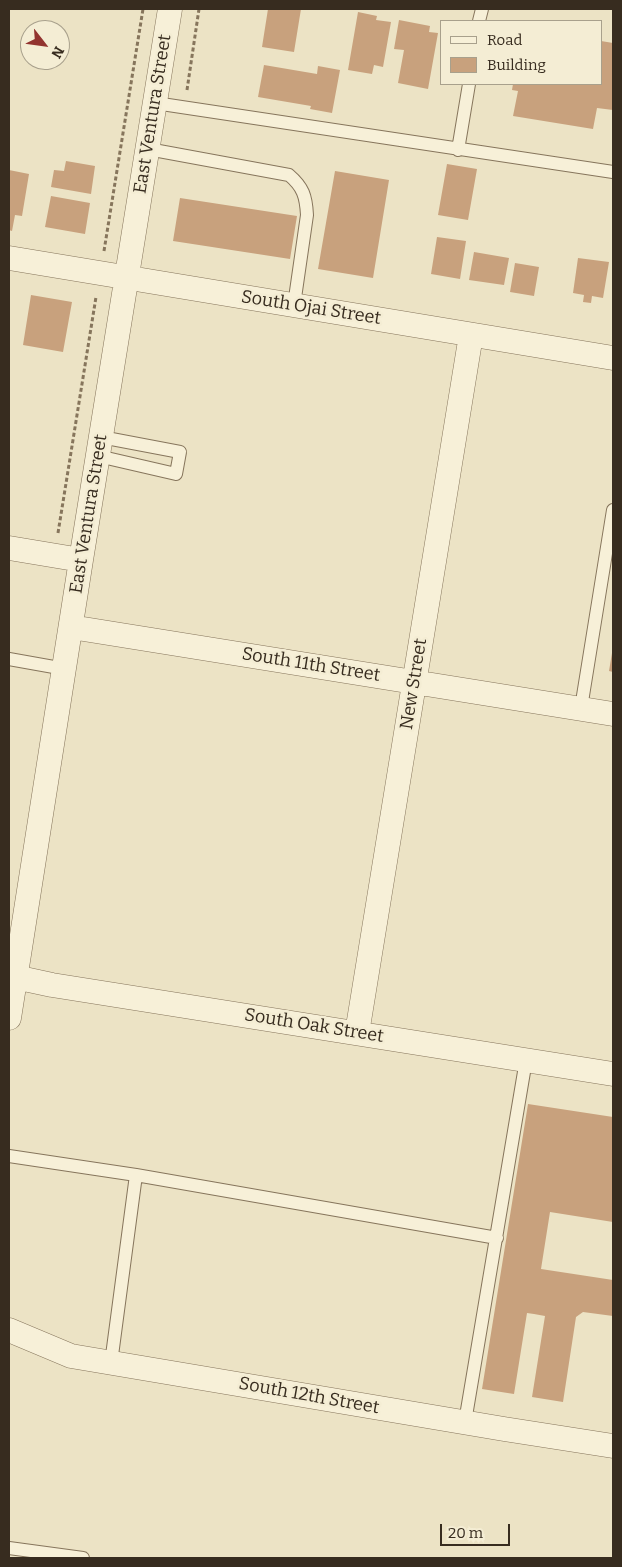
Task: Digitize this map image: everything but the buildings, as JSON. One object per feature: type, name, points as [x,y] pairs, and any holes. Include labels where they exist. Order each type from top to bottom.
[{"type":"street","name":"East Ventura Street","points":[[9,1018],[170,9]]},
{"type":"street","name":"South Ojai Street","points":[[9,258],[127,276],[160,284],[613,358]]},
{"type":"street","name":"New Street","points":[[357,1033],[471,335]]},
{"type":"street","points":[[9,548],[81,560]]},
{"type":"street","name":"South 11th Street","points":[[71,627],[613,714]]},
{"type":"street","name":"South Oak Street","points":[[15,978],[613,1074]]},
{"type":"street","name":"South 12th Street","points":[[9,1330],[71,1356],[613,1446]]},
{"type":"lane","points":[[458,150],[469,85]]},
{"type":"lane","points":[[155,103],[613,172]]},
{"type":"lane","points":[[148,149],[289,175],[299,184],[307,200],[307,215],[294,305]]},
{"type":"lane","points":[[100,447],[180,452],[176,474],[100,447]]},
{"type":"lane","points":[[581,708],[613,510]]},
{"type":"lane","points":[[600,593],[613,595]]},
{"type":"lane","points":[[9,659],[65,669]]},
{"type":"lane","points":[[465,1422],[526,1060]]},
{"type":"lane","points":[[9,1156],[136,1175],[497,1238]]},
{"type":"lane","points":[[111,1363],[136,1175]]},
{"type":"lane","points":[[9,1548],[83,1558]]},
{"type":"path","points":[[104,250],[143,9]]},
{"type":"path","points":[[184,107],[199,9]]},
{"type":"path","points":[[55,555],[97,293]]}]
